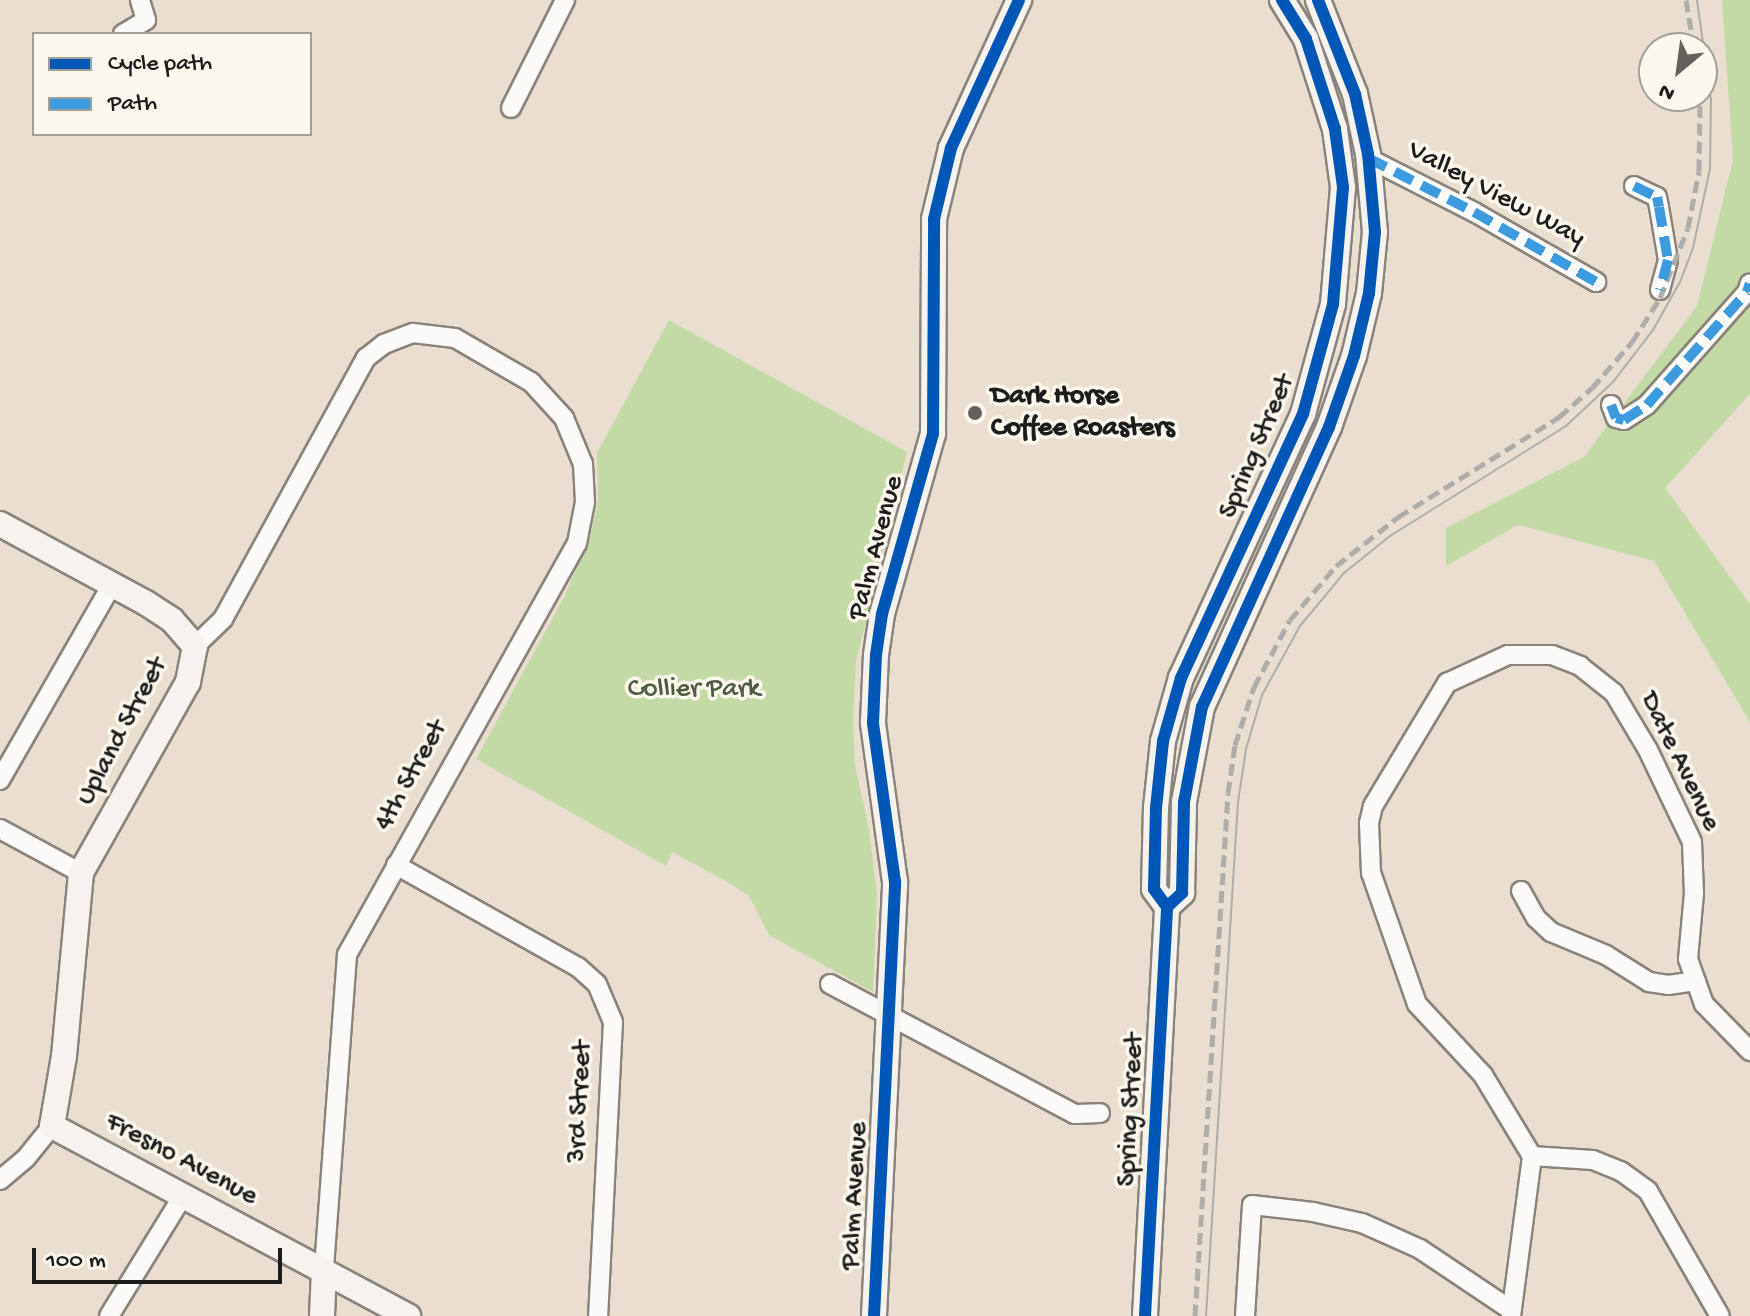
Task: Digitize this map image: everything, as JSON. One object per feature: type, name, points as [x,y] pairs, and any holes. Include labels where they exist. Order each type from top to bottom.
[{"type":"street","points":[[126,32],[146,20],[140,0]]},
{"type":"street","points":[[511,108],[565,0]]},
{"type":"street","name":"Palm Avenue","points":[[874,1316],[895,882],[873,723],[876,655],[882,614],[933,434],[934,219],[951,148],[1019,0]]},
{"type":"street","name":"Spring Street","points":[[1145,1316],[1167,907],[1154,889],[1156,808],[1163,741],[1181,678],[1303,414],[1333,304],[1343,187],[1335,129],[1306,39],[1282,0]]},
{"type":"street","name":"Spring Street","points":[[1167,907],[1182,893],[1184,802],[1202,707],[1329,427],[1354,356],[1369,293],[1375,232],[1368,158],[1355,94],[1318,0]]},
{"type":"street","name":"Valley View Way","points":[[1368,158],[1474,212],[1596,282]]},
{"type":"street","points":[[1634,186],[1657,197],[1668,260],[1660,290]]},
{"type":"street","points":[[1611,405],[1616,418],[1624,420],[1647,405],[1747,292],[1750,283]]},
{"type":"street","name":"Upland Street","points":[[52,1126],[64,1056],[81,873],[188,682],[195,646],[223,619],[366,358],[384,344],[413,333],[455,338]]},
{"type":"street","name":"4th Street","points":[[322,1316],[347,955],[577,543],[585,502],[583,464],[564,418],[549,398],[531,382],[455,338]]},
{"type":"street","points":[[0,524],[113,583],[172,620],[195,646]]},
{"type":"street","points":[[0,780],[113,583]]},
{"type":"street","name":"Date Avenue","points":[[1532,1156],[1483,1075],[1417,1004],[1371,873],[1369,823],[1373,806],[1447,683],[1508,655],[1552,655],[1580,666],[1614,693],[1648,750],[1692,842],[1694,893],[1688,959],[1704,1004],[1750,1051]]},
{"type":"street","points":[[0,829],[81,873]]},
{"type":"street","name":"3rd Street","points":[[396,865],[578,967],[597,984],[613,1022],[598,1316]]},
{"type":"street","points":[[1521,891],[1536,918],[1551,932],[1606,955],[1649,982],[1668,985],[1696,981]]},
{"type":"street","points":[[830,984],[1075,1114],[1100,1113]]},
{"type":"street","points":[[0,1180],[26,1158],[52,1126]]},
{"type":"street","name":"Fresno Avenue","points":[[52,1126],[408,1316]]},
{"type":"street","points":[[1245,1316],[1252,1205],[1313,1212],[1362,1223],[1420,1249],[1511,1313],[1532,1156],[1593,1160],[1622,1172],[1648,1191],[1720,1316]]},
{"type":"street","points":[[109,1316],[184,1194]]},
{"type":"green space","points":[[1722,0],[1750,0],[1750,394],[1665,488],[1750,604],[1750,722],[1654,561],[1518,525],[1446,566],[1446,528],[1584,457],[1697,306],[1733,160]]},
{"type":"green space","name":"Collier Park","points":[[669,320],[907,452],[856,662],[853,721],[855,765],[869,829],[877,895],[873,992],[769,935],[749,896],[733,885],[672,852],[666,866],[476,759],[564,597],[590,538],[598,500],[597,453]]},
{"type":"tram line","points":[[1206,1316],[1238,802],[1246,749],[1262,695],[1300,626],[1344,573],[1390,536],[1566,426],[1613,382],[1653,330],[1680,282],[1693,248],[1710,169],[1711,100],[1697,0]]},
{"type":"railway","points":[[1686,0],[1691,32]]},
{"type":"railway","points":[[1195,1316],[1228,793],[1235,745],[1254,687],[1290,620],[1336,566],[1398,517],[1559,417],[1592,388],[1632,342],[1660,298],[1688,228],[1699,171],[1700,112]]},
{"type":"marked path","points":[[1368,158],[1474,212],[1596,282]]},
{"type":"marked path","points":[[1634,186],[1657,197],[1668,260],[1660,290]]},
{"type":"marked path","points":[[1611,405],[1616,418],[1624,420],[1647,405],[1747,292],[1750,283]]},
{"type":"cycle path","points":[[874,1316],[895,882],[873,723],[876,655],[882,614],[933,434],[934,219],[951,148],[1019,0]]},
{"type":"cycle path","points":[[1145,1316],[1167,907],[1154,889],[1156,808],[1163,741],[1181,678],[1303,414],[1333,304],[1343,187],[1335,129],[1306,39],[1282,0]]},
{"type":"cycle path","points":[[1167,907],[1182,893],[1184,802],[1202,707],[1329,427],[1354,356],[1369,293],[1375,232],[1368,154],[1355,94],[1318,0]]},
{"type":"place","name":"Dark Horse Coffee Roasters","points":[[975,413]]}]
